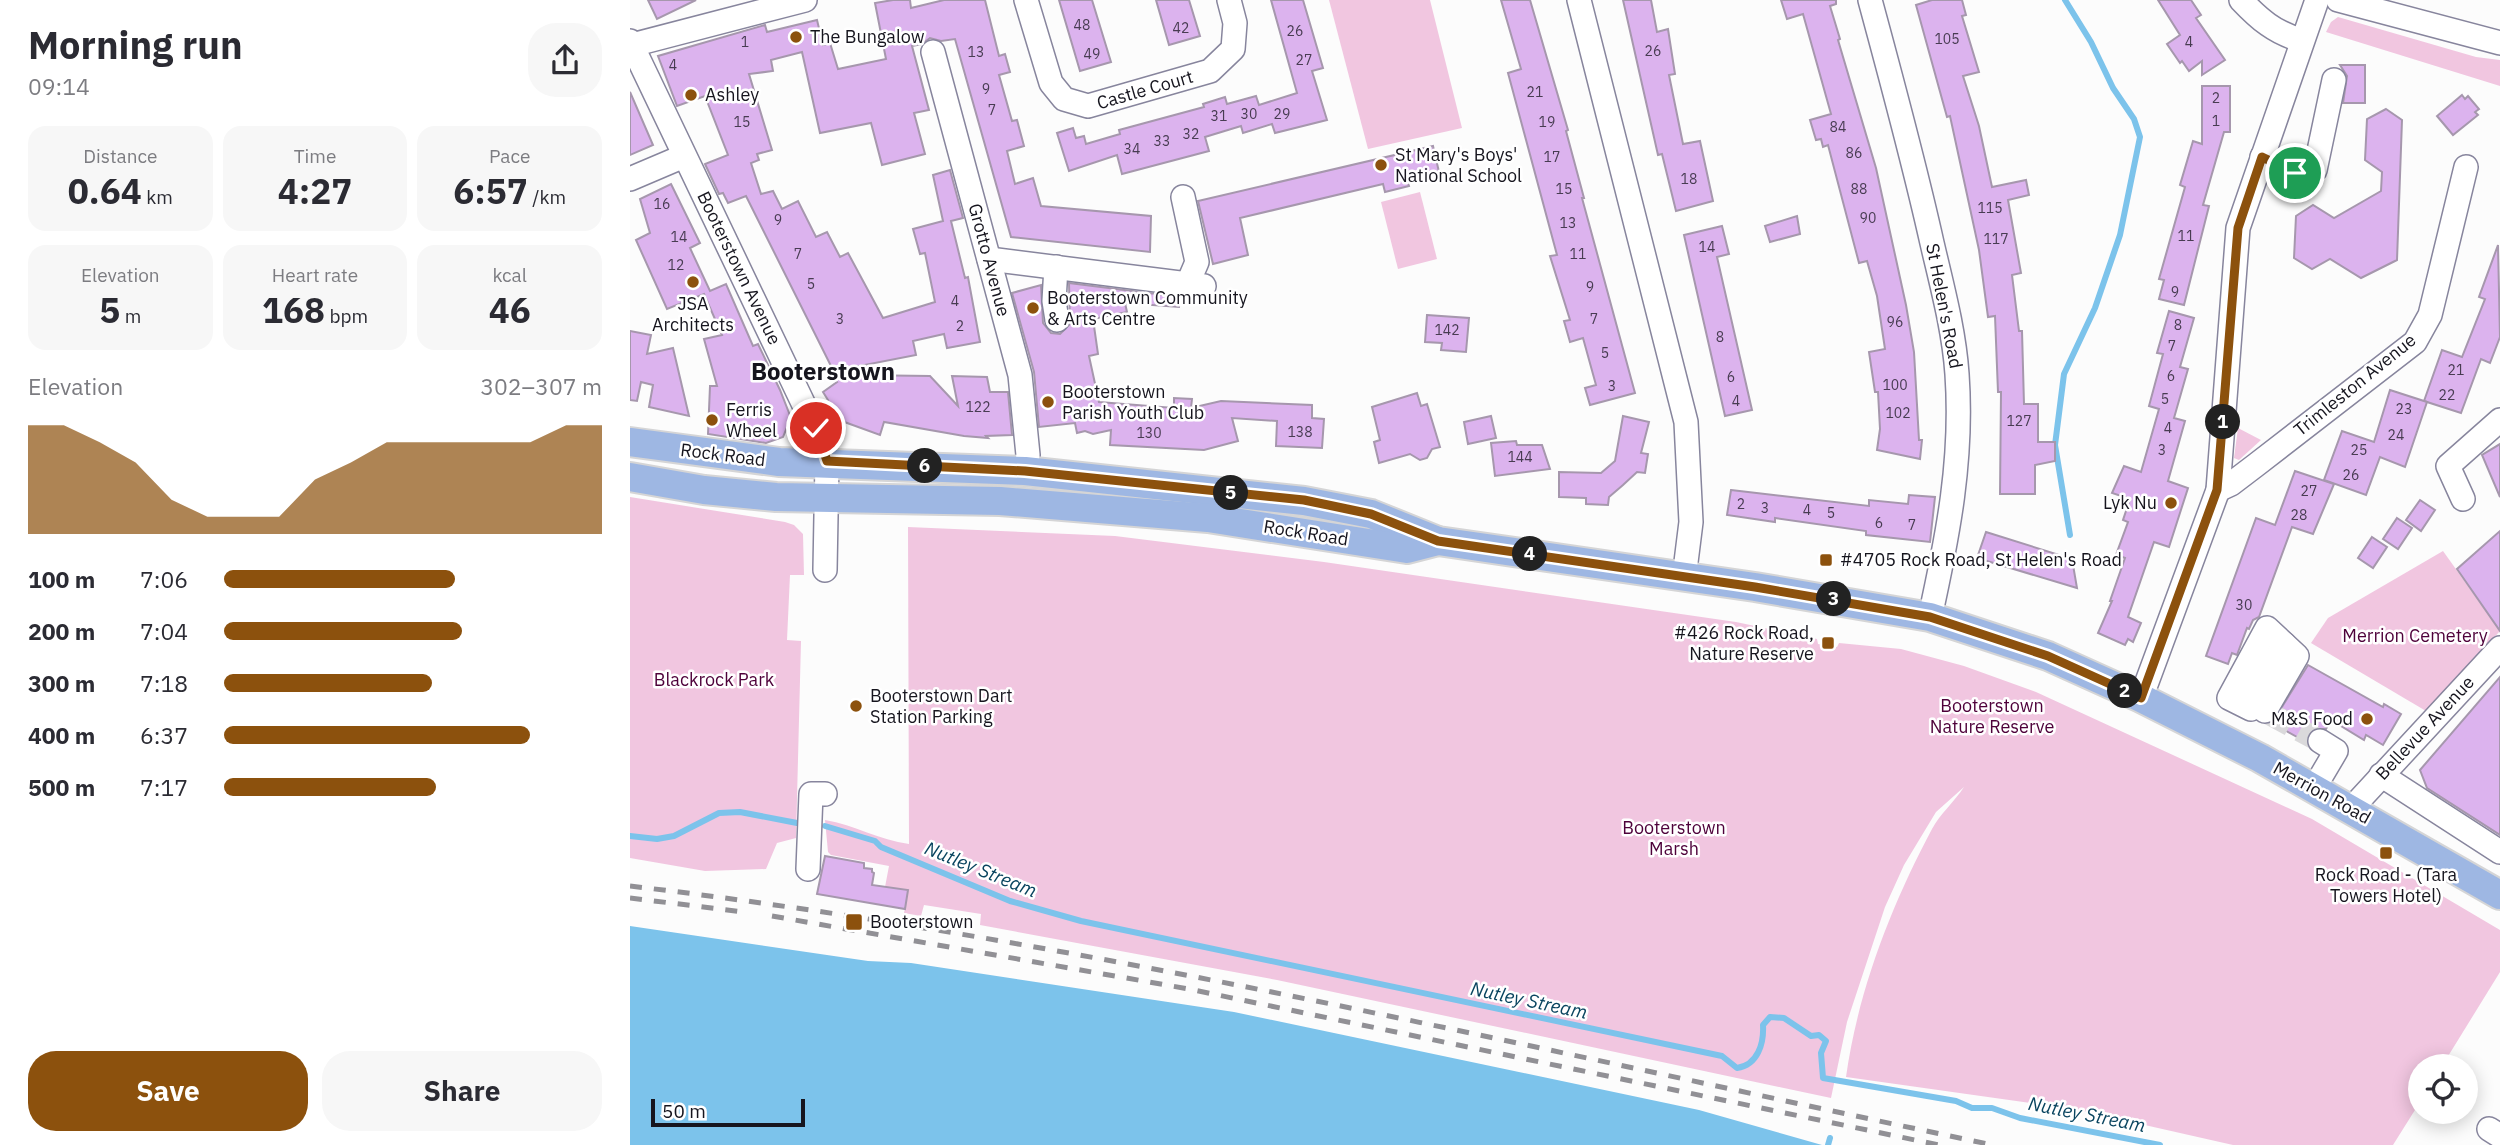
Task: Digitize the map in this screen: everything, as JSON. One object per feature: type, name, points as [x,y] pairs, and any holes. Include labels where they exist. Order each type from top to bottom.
[{"type":"main road","name":"Rock Road","points":[[630,442],[779,462],[827,461],[1025,471],[1304,500],[1371,514],[1438,541],[1832,599],[1930,617],[2048,656],[2141,698]]},
{"type":"main road","name":"Rock Road","points":[[630,477],[704,490],[826,500],[1000,501],[1208,518],[1407,549],[1438,541]]},
{"type":"main road","name":"Merrion Road","points":[[2141,698],[2351,809],[2500,895]]},
{"type":"street","points":[[631,43],[805,0]]},
{"type":"street","name":"Castle Court","points":[[1026,0],[1051,83],[1064,99],[1088,106],[1210,71],[1233,49],[1235,23],[1229,0]]},
{"type":"street","points":[[1579,0],[1686,422],[1691,522],[1684,578]]},
{"type":"street","name":"St Helen's Road","points":[[1870,0],[1926,216],[1945,299],[1957,371],[1958,449],[1950,526],[1930,617]]},
{"type":"street","points":[[2241,0],[2266,25],[2285,36],[2301,40]]},
{"type":"street","points":[[2141,698],[2217,490],[2238,228],[2316,0]]},
{"type":"street","points":[[2338,0],[2500,43]]},
{"type":"street","name":"Booterstown Avenue","points":[[631,43],[805,406],[827,461],[825,570]]},
{"type":"street","name":"Grotto Avenue","points":[[933,52],[1024,395],[1028,455],[1025,471]]},
{"type":"street","points":[[2262,157],[2307,177],[2315,170],[2334,80]]},
{"type":"street","points":[[630,179],[684,156]]},
{"type":"street","name":"Trimleston Avenue","points":[[2217,490],[2248,472],[2415,342],[2430,315],[2466,167]]},
{"type":"street","points":[[989,260],[1196,285],[1197,262],[1183,197]]},
{"type":"street","points":[[1056,267],[1054,301],[1057,320]]},
{"type":"street","points":[[2463,499],[2448,466],[2500,420]]},
{"type":"street","points":[[2230,743],[2260,710],[2297,656],[2267,628],[2229,698],[2260,710]]},
{"type":"street","name":"Bellevue Avenue","points":[[2351,809],[2500,648]]},
{"type":"street","points":[[2313,790],[2336,751],[2320,741]]},
{"type":"street","points":[[2381,775],[2500,852]]},
{"type":"street","points":[[808,869],[811,794],[825,794]]},
{"type":"green space","points":[[1329,0],[1430,0],[1462,128],[1368,149]]},
{"type":"green space","points":[[2338,17],[2476,57],[2500,60],[2500,86],[2326,32],[2331,22]]},
{"type":"green space","points":[[1420,192],[1437,259],[1398,269],[1381,202]]},
{"type":"green space","points":[[2238,428],[2261,440],[2239,460],[2234,458]]},
{"type":"green space","name":"Blackrock Park","points":[[630,497],[785,522],[794,525],[803,534],[804,575],[790,575],[787,640],[801,641],[796,838],[777,843],[766,869],[705,871],[630,858]]},
{"type":"green space","name":"Booterstown Marsh","points":[[908,527],[1115,536],[1324,562],[1736,622],[1817,639],[1818,644],[1837,647],[1839,643],[1901,649],[1964,666],[2036,692],[2312,819],[2500,930],[2500,972],[2449,1054],[2408,1054],[2408,1121],[2393,1145],[2233,1145],[2074,1109],[1846,1077],[1859,1013],[1890,919],[1932,829],[1964,787],[1936,812],[1904,865],[1885,907],[1847,1022],[1831,1098],[1277,980],[980,925],[981,914],[924,905],[921,916],[904,913],[908,891],[885,887],[889,866],[831,855],[828,852],[825,820],[909,844]]},
{"type":"green space","name":"Merrion Cemetery","points":[[2443,551],[2500,631],[2426,711],[2311,643],[2328,618]]},
{"type":"water","points":[[630,926],[868,961],[911,963],[1234,1012],[1699,1110],[1822,1145],[630,1145]]},
{"type":"building","points":[[648,0],[696,0],[657,19]]},
{"type":"building","points":[[910,0],[911,8],[944,0],[985,0],[999,56],[1005,54],[1010,72],[999,75],[1012,121],[1017,120],[1024,146],[1007,151],[1015,184],[1033,178],[1041,206],[1151,216],[1150,252],[1011,237],[955,39],[941,41],[930,38],[922,44],[912,46],[929,110],[914,113],[925,154],[882,165],[871,123],[820,133],[802,52],[771,60],[773,71],[749,74],[772,150],[757,154],[759,160],[751,163],[761,194],[773,191],[782,209],[798,201],[816,237],[827,232],[840,257],[848,253],[883,318],[935,302],[925,253],[920,254],[913,229],[943,221],[933,175],[950,170],[963,218],[951,221],[965,278],[968,277],[980,342],[947,348],[944,334],[913,341],[916,355],[854,367],[855,375],[930,376],[958,406],[952,376],[987,377],[990,392],[1008,392],[1012,435],[986,436],[988,438],[964,436],[884,422],[880,435],[839,420],[821,406],[828,400],[823,392],[837,382],[828,372],[833,370],[746,196],[728,203],[723,193],[719,194],[705,164],[728,155],[705,96],[677,106],[658,56],[765,25],[767,32],[817,20],[823,45],[830,43],[838,69],[886,59],[875,3]]},
{"type":"building","points":[[1059,0],[1092,0],[1111,62],[1080,71]]},
{"type":"building","points":[[1156,0],[1189,0],[1200,36],[1169,45]]},
{"type":"building","points":[[1271,0],[1303,0],[1323,68],[1312,71],[1327,120],[1275,133],[1272,124],[1243,133],[1241,126],[1205,137],[1209,151],[1122,174],[1117,155],[1069,171],[1057,133],[1073,128],[1076,138],[1084,136],[1086,144],[1120,134],[1119,130],[1204,107],[1203,104],[1225,97],[1227,104],[1256,96],[1259,105],[1297,93]]},
{"type":"building","points":[[1501,0],[1530,0],[1568,130],[1566,131],[1582,198],[1635,393],[1590,405],[1585,388],[1596,385],[1583,338],[1570,342],[1564,321],[1570,320],[1550,256],[1557,255],[1508,73],[1521,69]]},
{"type":"building","points":[[1623,0],[1651,0],[1657,32],[1668,29],[1675,74],[1669,75],[1683,144],[1700,141],[1713,201],[1676,211],[1662,154],[1658,155]]},
{"type":"building","points":[[1781,0],[1836,0],[1836,4],[1830,6],[1876,168],[1906,305],[1914,352],[1919,440],[1922,440],[1920,459],[1877,450],[1880,429],[1878,392],[1875,392],[1869,352],[1885,349],[1877,296],[1867,261],[1859,263],[1828,145],[1823,147],[1821,139],[1816,140],[1810,120],[1831,114],[1803,14],[1787,19]]},
{"type":"building","points":[[1932,0],[1962,0],[1966,15],[1962,16],[1979,72],[1963,76],[1979,126],[1992,187],[2026,180],[2029,195],[2008,200],[2021,273],[2012,275],[2019,331],[2022,331],[2024,404],[2038,404],[2038,442],[2055,442],[2055,461],[2035,465],[2035,494],[2000,494],[2001,392],[1998,392],[1995,316],[1988,317],[1979,250],[1950,116],[1947,117],[1916,5]]},
{"type":"building","points":[[2158,0],[2191,0],[2201,15],[2196,18],[2225,60],[2202,75],[2202,61],[2189,71],[2182,61],[2180,63],[2167,44],[2180,35]]},
{"type":"building","points":[[2340,65],[2365,65],[2365,103],[2343,103],[2347,76]]},
{"type":"building","points":[[2202,86],[2230,86],[2230,132],[2224,132],[2203,205],[2209,206],[2184,305],[2159,299],[2164,280],[2159,279],[2185,187],[2180,185],[2193,141],[2202,144]]},
{"type":"building","points":[[630,92],[653,145],[630,155]]},
{"type":"building","points":[[2462,95],[2465,99],[2468,96],[2479,109],[2475,112],[2478,115],[2453,135],[2437,116]]},
{"type":"building","points":[[2386,109],[2402,120],[2397,260],[2361,278],[2330,259],[2312,269],[2294,258],[2296,216],[2313,205],[2334,218],[2381,191],[2382,172],[2365,160],[2367,119]]},
{"type":"building","points":[[1433,146],[1439,172],[1407,178],[1409,186],[1385,192],[1383,184],[1240,218],[1248,255],[1213,264],[1198,201]]},
{"type":"building","points":[[671,184],[700,243],[690,248],[710,291],[726,284],[753,346],[758,344],[780,390],[791,418],[783,437],[766,443],[708,434],[710,386],[717,386],[704,339],[722,335],[704,294],[667,309],[636,240],[650,233],[640,199]]},
{"type":"building","points":[[1797,216],[1800,234],[1770,242],[1765,226]]},
{"type":"building","points":[[1722,226],[1729,254],[1717,257],[1752,410],[1725,416],[1684,235]]},
{"type":"building","points":[[2498,245],[2500,337],[2490,363],[2481,359],[2461,413],[2424,401],[2442,350],[2462,357],[2485,299],[2479,297]]},
{"type":"building","points":[[1069,283],[1180,297],[1179,307],[1125,303],[1127,312],[1093,319],[1098,354],[1089,356],[1099,402],[1174,408],[1174,398],[1192,399],[1191,408],[1221,401],[1312,405],[1312,418],[1324,419],[1322,448],[1276,446],[1277,421],[1232,418],[1238,441],[1204,450],[1110,445],[1111,430],[1093,434],[1085,431],[1077,433],[1075,423],[1039,427],[1034,372],[1012,293],[1041,285],[1043,323],[1051,333],[1060,334],[1070,324]]},
{"type":"building","points":[[2169,311],[2194,318],[2180,367],[2188,369],[2174,418],[2185,421],[2168,481],[2188,488],[2169,547],[2154,542],[2128,617],[2141,623],[2133,642],[2128,639],[2125,645],[2098,633],[2112,601],[2125,558],[2116,555],[2128,522],[2123,520],[2130,499],[2112,493],[2124,466],[2141,472],[2159,409],[2149,406],[2163,354],[2157,353]]},
{"type":"building","points":[[1427,315],[1469,318],[1466,352],[1441,350],[1442,343],[1425,342]]},
{"type":"building","points":[[630,331],[651,335],[647,354],[673,348],[689,416],[649,407],[653,385],[641,382],[637,401],[630,400]]},
{"type":"building","points":[[2390,390],[2427,402],[2405,467],[2380,457],[2366,495],[2324,480],[2342,431],[2374,442]]},
{"type":"building","points":[[1417,393],[1421,406],[1427,404],[1440,447],[1432,449],[1427,458],[1420,460],[1410,454],[1379,463],[1374,442],[1380,440],[1372,407]]},
{"type":"building","points":[[1491,416],[1496,438],[1468,444],[1464,422]]},
{"type":"building","points":[[1623,416],[1649,422],[1641,453],[1648,454],[1645,473],[1637,472],[1609,497],[1608,505],[1586,504],[1586,498],[1559,497],[1559,472],[1601,473],[1615,461]]},
{"type":"building","points":[[1516,441],[1517,445],[1542,445],[1550,469],[1495,476],[1491,443]]},
{"type":"building","points":[[2500,444],[2500,497],[2482,455]]},
{"type":"building","points":[[2295,471],[2334,484],[2313,534],[2292,527],[2259,617],[2247,628],[2237,655],[2232,653],[2228,664],[2206,656],[2256,518],[2275,525]]},
{"type":"building","points":[[1731,490],[1869,506],[1869,500],[1908,504],[1909,495],[1935,497],[1930,542],[1866,535],[1866,531],[1775,518],[1775,522],[1727,515]]},
{"type":"building","points":[[2420,500],[2435,510],[2421,531],[2406,520]]},
{"type":"building","points":[[2397,518],[2412,528],[2398,549],[2383,539]]},
{"type":"building","points":[[2500,531],[2500,631],[2457,569]]},
{"type":"building","points":[[1986,532],[2072,559],[2077,588],[1977,558]]},
{"type":"building","points":[[2372,537],[2387,547],[2373,568],[2358,558]]},
{"type":"building","points":[[2308,665],[2383,707],[2384,704],[2401,714],[2383,745],[2366,735],[2364,740],[2331,720],[2326,729],[2313,729],[2306,742],[2272,723]]},
{"type":"building","points":[[2500,677],[2500,835],[2427,788],[2420,770]]},
{"type":"building","points":[[825,856],[864,863],[864,868],[872,869],[874,873],[872,885],[908,890],[905,909],[817,894]]},
{"type":"waterway","points":[[2065,0],[2091,42],[2113,88],[2134,119],[2140,137],[2120,235],[2095,308],[2064,374],[2055,445],[2070,535]]},
{"type":"waterway","name":"Nutley Stream","points":[[630,836],[657,839],[674,836],[719,813],[740,812],[797,823]]},
{"type":"waterway","name":"Nutley Stream","points":[[825,826],[875,841],[881,847],[1010,901],[1081,921],[1722,1056],[1737,1068],[1755,1058],[1761,1046],[1763,1025],[1770,1017],[1784,1018],[1811,1036],[1819,1035],[1826,1041],[1821,1053],[1823,1078],[1956,1101],[1972,1108],[1992,1108],[2020,1118],[2160,1145]]},
{"type":"waterway","points":[[1828,1145],[1830,1138]]},
{"type":"tunnel","points":[[2270,714],[2320,741]]},
{"type":"railway","points":[[630,886],[801,909],[1143,967],[1484,1036],[1993,1145]]},
{"type":"railway","points":[[630,898],[744,912]]},
{"type":"railway","points":[[772,916],[1189,989],[1939,1145]]},
{"type":"place","name":"The Bungalow","points":[[796,37]]},
{"type":"place","name":"Ashley","points":[[691,95]]},
{"type":"place","name":"St Mary's Boys' National School","points":[[1381,165]]},
{"type":"place","name":"JSA Architects","points":[[693,282]]},
{"type":"place","name":"Booterstown Community & Arts Centre","points":[[1033,308]]},
{"type":"place","name":"Booterstown Parish Youth Club","points":[[1048,402]]},
{"type":"place","name":"Ferris Wheel","points":[[712,420]]},
{"type":"place","name":"Lyk Nu","points":[[2171,503]]},
{"type":"place","name":"#4705 Rock Road, St Helen's Road","points":[[1826,560]]},
{"type":"place","name":"#426 Rock Road, Nature Reserve","points":[[1828,643]]},
{"type":"place","name":"Booterstown Dart Station Parking","points":[[856,706]]},
{"type":"place","name":"M&S Food","points":[[2367,719]]},
{"type":"place","name":"Rock Road - (Tara Towers Hotel)","points":[[2386,853]]},
{"type":"place","name":"Booterstown","points":[[854,922]]},
{"type":"district","name":"Booterstown","points":[[823,372]]},
{"type":"route","points":[[816,428],[827,461],[1025,471],[1304,500],[1371,514],[1438,541],[1755,587],[1930,617],[2048,656],[2141,698],[2217,490],[2238,228],[2262,157],[2295,173]]},
{"type":"park label","name":"Booterstown Nature Reserve","points":[[1992,716]]}]
